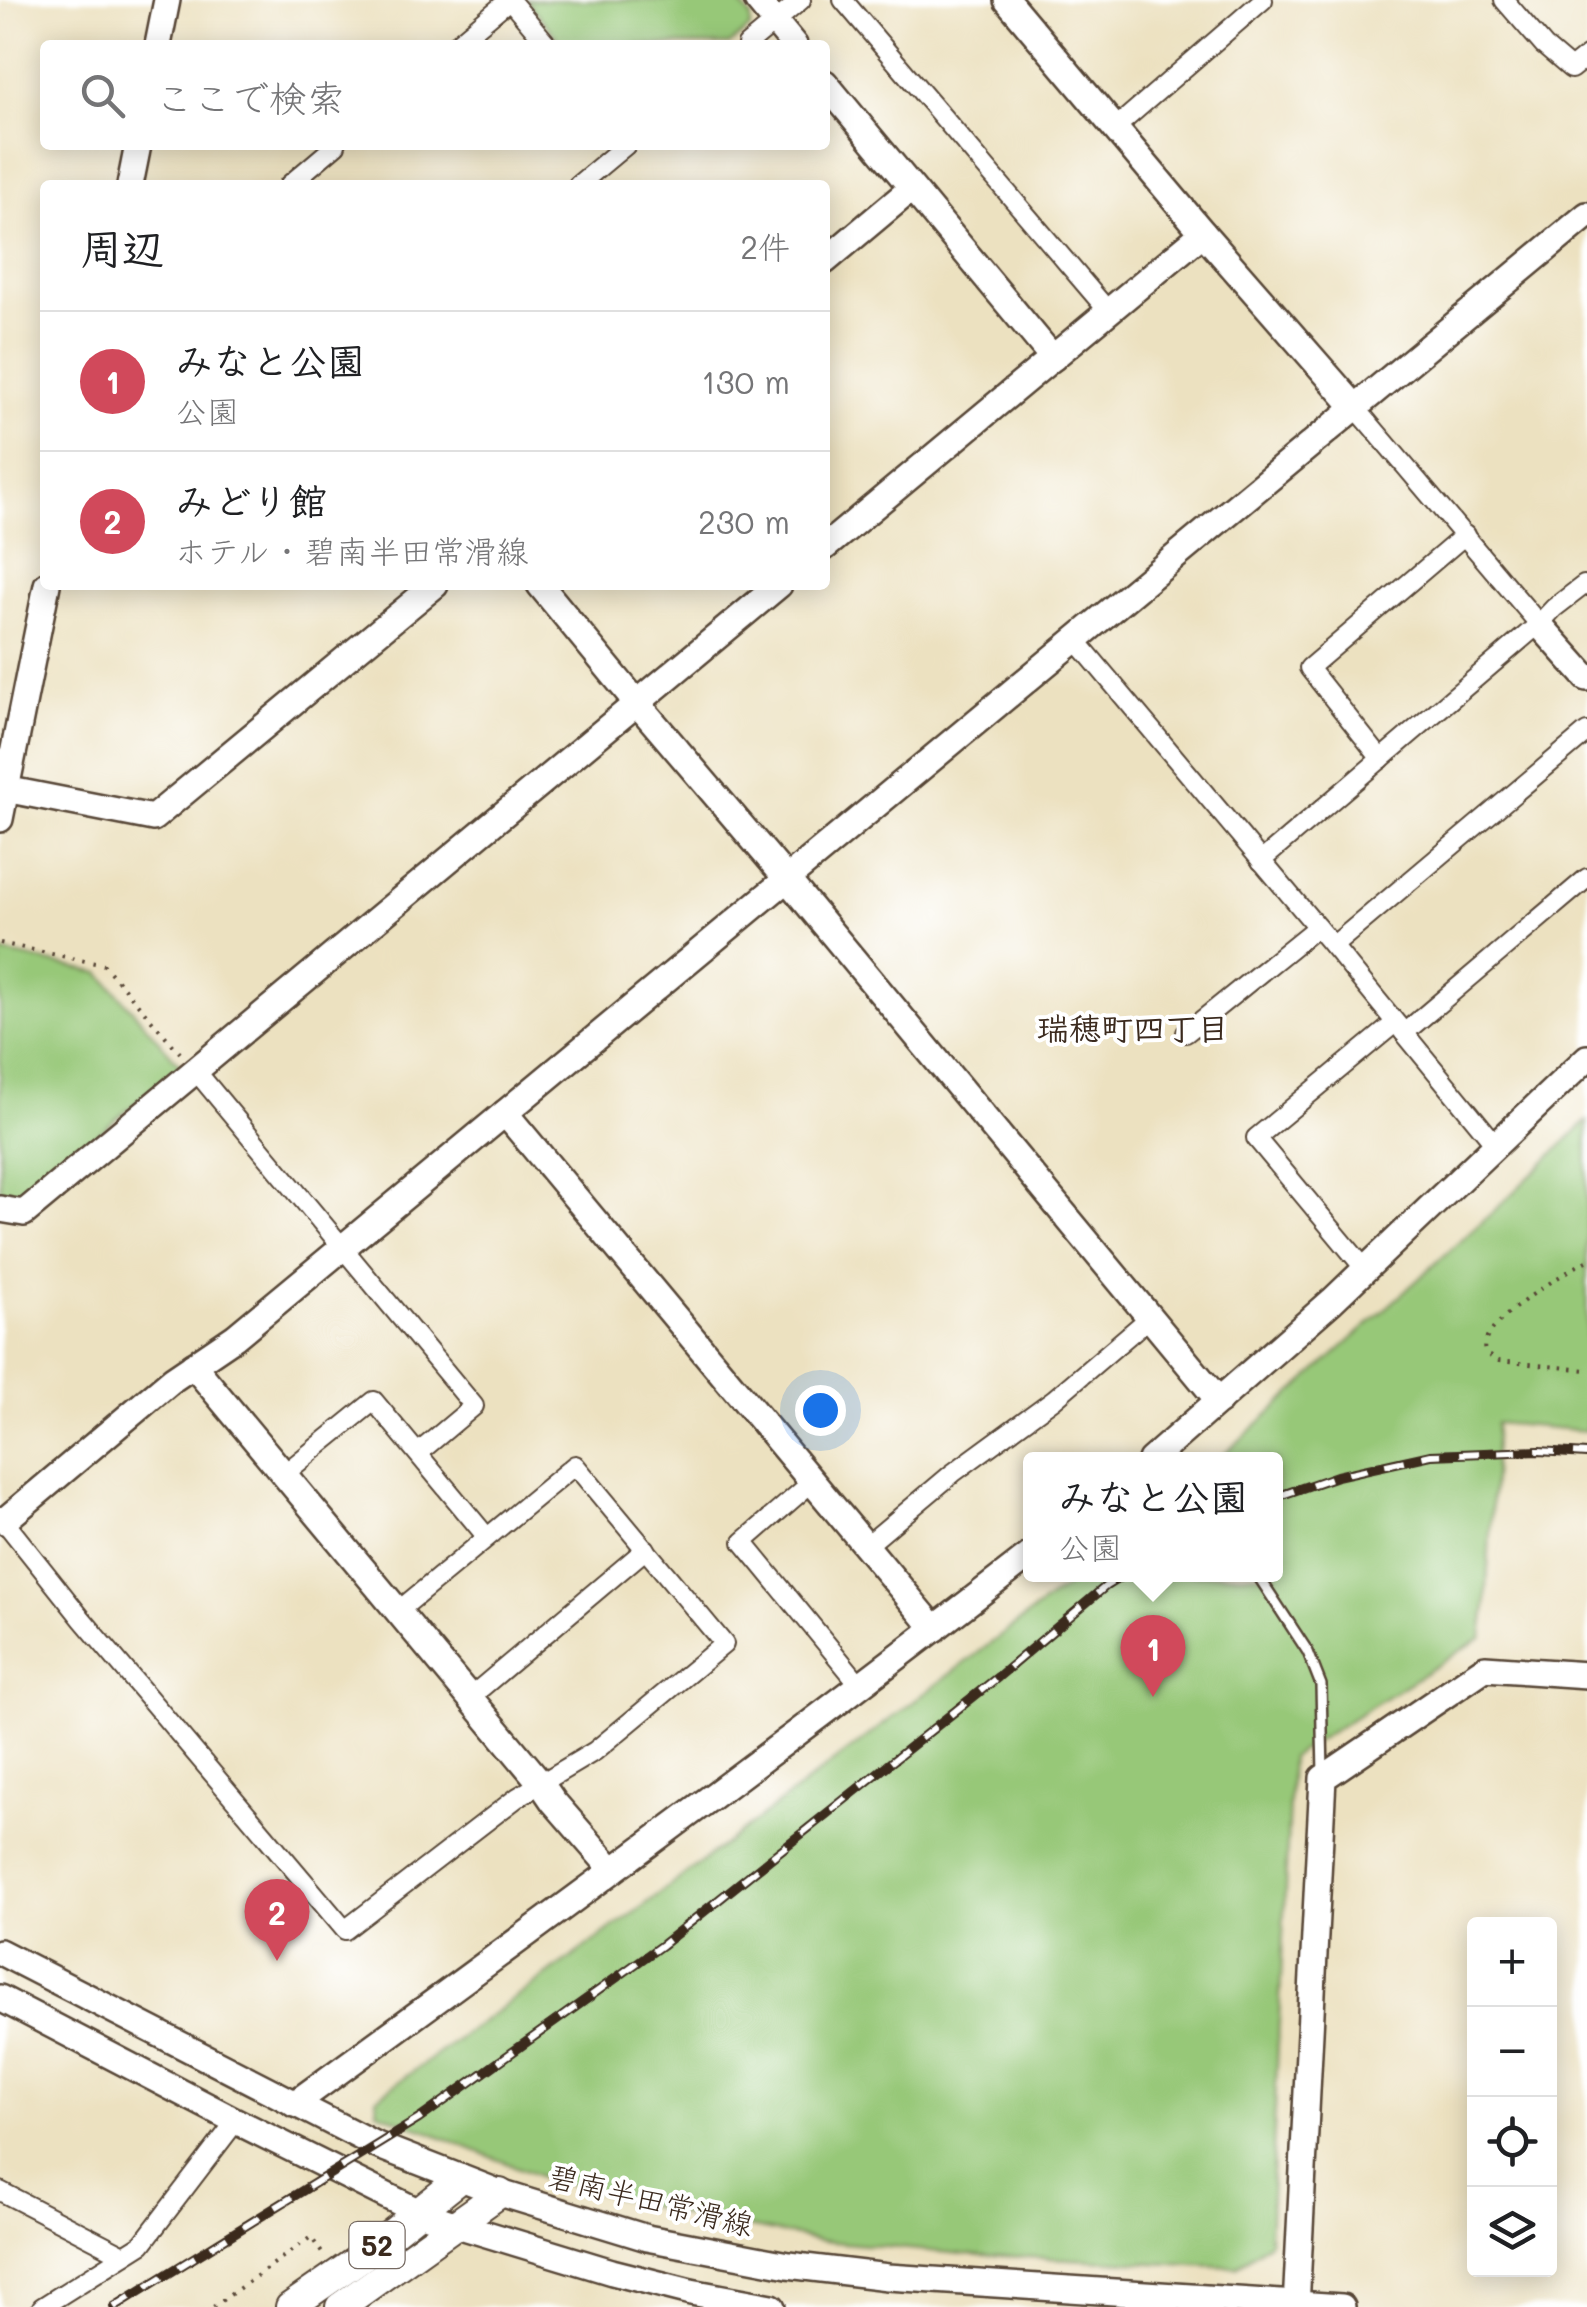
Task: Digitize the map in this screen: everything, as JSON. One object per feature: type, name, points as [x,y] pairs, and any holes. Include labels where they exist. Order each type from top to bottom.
[{"type":"main road","name":"52","points":[[290,2307],[362,2257],[460,2179]]},
{"type":"main road","name":"52","points":[[340,2307],[500,2193]]},
{"type":"street","points":[[159,40],[168,0]]},
{"type":"street","points":[[461,40],[509,0],[544,40]]},
{"type":"street","points":[[757,0],[790,40]]},
{"type":"street","points":[[753,40],[801,0]]},
{"type":"street","points":[[844,0],[1109,312]]},
{"type":"street","points":[[1007,0],[1587,678]]},
{"type":"street","points":[[1115,128],[1263,0]]},
{"type":"street","points":[[1504,0],[1544,46],[1572,69],[1587,56]]},
{"type":"street","points":[[830,89],[1053,358]]},
{"type":"street","points":[[131,180],[137,150]]},
{"type":"street","points":[[295,180],[330,150]]},
{"type":"street","points":[[584,180],[620,150]]},
{"type":"street","points":[[830,257],[912,189]]},
{"type":"street","points":[[397,1612],[574,1465],[724,1644],[596,1751],[540,1782],[345,1930],[2,1519],[173,1379],[235,1337],[1587,215]]},
{"type":"street","points":[[830,543],[1204,233]]},
{"type":"street","points":[[1381,759],[1309,668],[1465,535]]},
{"type":"street","points":[[1261,862],[1570,595],[1587,586]]},
{"type":"street","points":[[0,820],[3,788],[47,590]]},
{"type":"street","points":[[3,788],[154,818],[428,590]]},
{"type":"street","points":[[544,590],[1219,1401]]},
{"type":"street","points":[[0,1209],[24,1214],[774,590]]},
{"type":"street","points":[[1076,640],[1496,1145]]},
{"type":"street","points":[[1333,946],[1587,732]]},
{"type":"street","points":[[1365,1269],[1256,1138],[1587,878]]},
{"type":"street","points":[[1186,1033],[1317,926]]},
{"type":"street","points":[[1160,1452],[1332,1301],[1587,1058]]},
{"type":"street","points":[[196,1071],[474,1406],[418,1453]]},
{"type":"street","points":[[505,1113],[935,1629]]},
{"type":"street","points":[[865,1547],[953,1472],[1054,1399],[1149,1318]]},
{"type":"street","points":[[193,1366],[613,1870]]},
{"type":"street","points":[[284,1474],[374,1400],[486,1536]]},
{"type":"street","points":[[812,1482],[742,1542],[861,1686]]},
{"type":"street","points":[[468,1698],[646,1549]]},
{"type":"street","points":[[294,2104],[861,1686],[1023,1560]]},
{"type":"street","points":[[1296,2306],[1324,1778],[1485,1668],[1587,1674]]},
{"type":"street","name":"碧南半田常滑線","points":[[0,1952],[374,2144],[500,2193],[647,2238],[788,2266],[888,2277],[1342,2307]]},
{"type":"street","points":[[0,1998],[419,2212],[612,2272],[772,2307]]},
{"type":"street","points":[[42,2307],[142,2244],[236,2121]]},
{"type":"street","points":[[0,2191],[124,2255]]},
{"type":"lane","points":[[1262,1582],[1308,1652],[1321,1685],[1324,1778]]},
{"type":"path","points":[[0,944],[104,965],[196,1071]]},
{"type":"path","points":[[1587,1261],[1542,1287],[1494,1326],[1484,1349],[1499,1361],[1587,1370]]},
{"type":"path","points":[[213,2307],[312,2237],[322,2254]]},
{"type":"green space","points":[[526,0],[737,0],[751,17],[750,28],[735,40],[559,40]]},
{"type":"green space","points":[[0,952],[100,973],[181,1066],[27,1192],[15,1197],[0,1194]]},
{"type":"green space","points":[[1587,1121],[1587,1431],[1496,1423],[1482,1637],[1291,1757],[1269,2242],[1237,2267],[962,2254],[823,2241],[683,2215],[541,2177],[377,2111],[376,2098],[642,1907],[1072,1582],[1283,1582],[1283,1452],[1227,1452],[1495,1210]]},
{"type":"railway","points":[[1283,1495],[1337,1476],[1431,1455],[1539,1451],[1587,1454]]},
{"type":"railway","points":[[114,2307],[419,2119],[662,1945],[1112,1582]]},
{"type":"place","name":"みなと公園","points":[[1153,1697]]},
{"type":"place","name":"みどり館","points":[[277,1961]]},
{"type":"district","name":"瑞穂町四丁目","points":[[1133,1027]]}]
